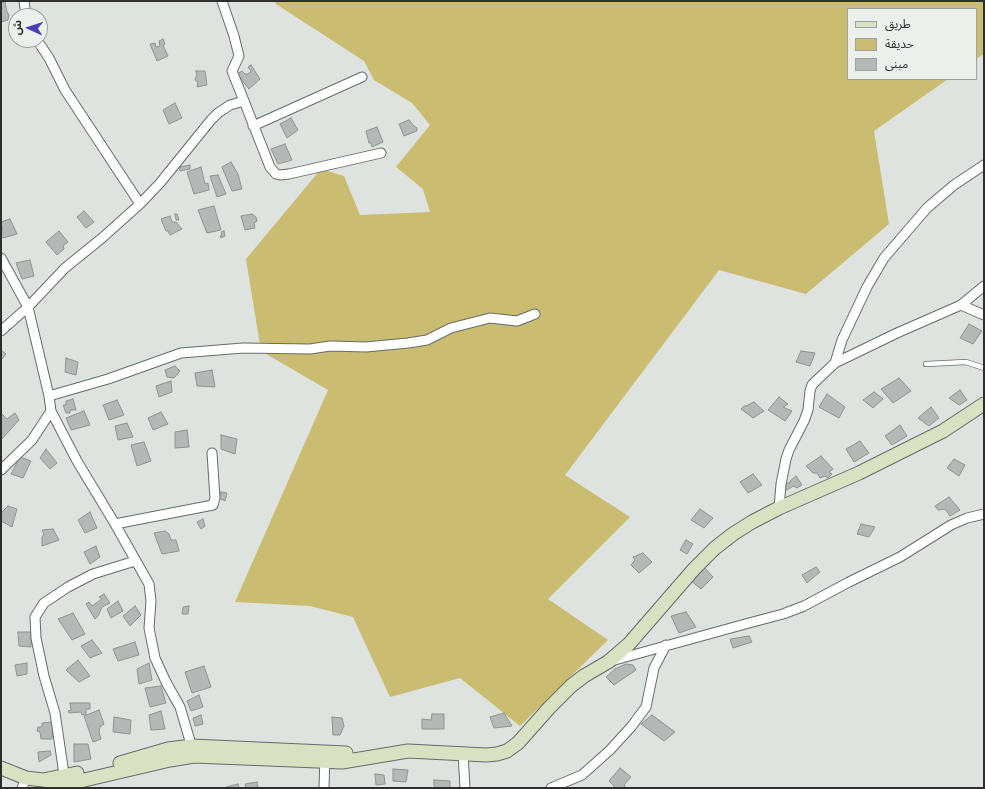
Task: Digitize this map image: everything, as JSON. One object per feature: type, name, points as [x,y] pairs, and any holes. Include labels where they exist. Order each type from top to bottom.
[{"type":"street","points":[[222,1],[239,56],[232,71],[253,126],[270,167],[274,173],[280,175],[381,154]]},
{"type":"street","points":[[42,48],[65,90],[140,204]]},
{"type":"street","points":[[253,126],[362,77]]},
{"type":"street","points":[[1,331],[28,307],[65,268],[140,204],[160,183],[218,113],[230,105],[244,102]]},
{"type":"street","points":[[835,363],[842,340],[866,287],[884,258],[927,208],[954,185],[984,165]]},
{"type":"street","points":[[1,258],[28,307],[51,411],[77,461],[149,584],[151,601],[149,628],[155,658],[180,707],[193,751]]},
{"type":"street","points":[[779,508],[783,470],[789,450],[808,410],[812,385],[835,363],[960,305],[984,286]]},
{"type":"street","points":[[960,305],[984,315]]},
{"type":"street","points":[[48,396],[108,379],[181,353],[243,348],[310,349],[330,346],[366,347],[408,343],[427,340],[451,328],[490,318],[517,321],[535,314]]},
{"type":"street","points":[[50,788],[64,780],[168,749],[325,757],[366,754],[377,755],[408,751],[486,755],[507,751],[518,743],[571,686],[584,676],[608,662],[629,644],[694,569],[715,548],[740,530],[779,508],[859,473],[943,431],[984,404]]},
{"type":"street","points":[[1,470],[32,440],[51,411]]},
{"type":"street","points":[[115,524],[213,505],[212,453]]},
{"type":"street","points":[[608,662],[763,620],[804,606],[900,557],[951,525],[967,518],[984,514]]},
{"type":"street","points":[[64,780],[56,714],[44,676],[36,638],[36,617],[44,603],[68,587],[93,574],[135,561]]},
{"type":"street","points":[[551,788],[582,775],[610,750],[631,727],[646,707],[654,668],[666,646]]},
{"type":"street","points":[[464,753],[464,788]]},
{"type":"street","points":[[324,788],[325,757]]},
{"type":"street","points":[[1,768],[26,785]]},
{"type":"street","points":[[1,774],[26,785],[43,780],[64,780]]},
{"type":"lane","points":[[926,364],[966,362],[984,368]]},
{"type":"green space","points":[[274,1],[984,1],[984,54],[977,58],[977,8],[847,8],[847,80],[947,80],[874,131],[889,224],[806,294],[719,270],[565,475],[630,517],[548,599],[608,640],[520,726],[460,678],[390,697],[353,617],[310,606],[235,602],[328,390],[261,351],[246,259],[321,169],[344,176],[360,215],[430,212],[423,189],[396,167],[430,125],[412,103],[374,80],[364,61],[276,4]]},
{"type":"building","points":[[5,2],[8,20],[1,22],[1,3]]},
{"type":"building","points":[[163,39],[165,44],[163,45],[168,56],[157,61],[150,44],[155,43],[156,47],[160,46],[159,41]]},
{"type":"building","points":[[251,65],[260,79],[249,89],[237,74],[242,71],[245,74],[248,74],[251,71],[248,67]]},
{"type":"building","points":[[196,71],[205,71],[207,85],[197,87],[198,82],[195,80],[197,75]]},
{"type":"building","points":[[175,103],[182,118],[169,124],[163,110]]},
{"type":"building","points":[[291,118],[298,130],[287,138],[280,124]]},
{"type":"building","points":[[409,120],[417,128],[417,131],[404,136],[399,124]]},
{"type":"building","points":[[377,127],[383,142],[372,147],[371,143],[369,143],[366,131]]},
{"type":"building","points":[[285,144],[292,160],[278,164],[271,149]]},
{"type":"building","points":[[231,162],[238,174],[242,189],[232,191],[222,167]]},
{"type":"building","points":[[190,165],[190,169],[180,171],[180,167]]},
{"type":"building","points":[[201,167],[205,184],[208,183],[209,190],[194,194],[187,172]]},
{"type":"building","points":[[218,175],[226,194],[217,197],[210,176]]},
{"type":"building","points":[[214,206],[221,230],[207,233],[198,210]]},
{"type":"building","points":[[84,211],[94,222],[86,228],[77,217]]},
{"type":"building","points":[[175,214],[177,214],[179,220],[176,220]]},
{"type":"building","points":[[252,214],[256,217],[257,221],[254,223],[255,228],[245,230],[241,216]]},
{"type":"building","points":[[170,216],[172,222],[176,222],[182,229],[170,235],[168,231],[166,231],[161,219]]},
{"type":"building","points":[[10,219],[17,234],[3,238],[1,235],[1,222]]},
{"type":"building","points":[[59,231],[68,242],[63,246],[64,249],[57,255],[46,242]]},
{"type":"building","points":[[224,231],[225,236],[221,238],[221,232]]},
{"type":"building","points":[[30,260],[34,276],[22,279],[16,263]]},
{"type":"building","points":[[969,324],[982,331],[973,344],[960,338]]},
{"type":"building","points":[[1,350],[6,354],[2,359],[1,358]]},
{"type":"building","points":[[801,351],[815,353],[810,366],[796,362]]},
{"type":"building","points":[[66,358],[78,362],[76,375],[65,372]]},
{"type":"building","points":[[175,366],[180,371],[174,378],[167,377],[165,370]]},
{"type":"building","points":[[212,370],[215,387],[197,386],[195,373]]},
{"type":"building","points":[[899,378],[911,391],[893,403],[881,389]]},
{"type":"building","points":[[171,381],[172,392],[159,397],[156,386]]},
{"type":"building","points":[[960,390],[967,400],[959,405],[949,398]]},
{"type":"building","points":[[874,392],[883,399],[873,408],[863,400]]},
{"type":"building","points":[[827,394],[845,407],[839,418],[819,407]]},
{"type":"building","points":[[779,397],[788,404],[783,407],[792,411],[785,421],[768,410]]},
{"type":"building","points":[[73,399],[76,410],[70,410],[70,413],[66,413],[63,405],[66,405],[66,401]]},
{"type":"building","points":[[117,400],[124,415],[109,420],[103,405]]},
{"type":"building","points":[[754,402],[764,411],[753,418],[741,409],[744,406]]},
{"type":"building","points":[[931,407],[939,418],[929,426],[918,418]]},
{"type":"building","points":[[84,411],[90,425],[71,430],[66,418]]},
{"type":"building","points":[[161,412],[168,424],[153,430],[148,418]]},
{"type":"building","points":[[1,413],[7,419],[15,413],[19,420],[1,440]]},
{"type":"building","points":[[127,423],[133,437],[118,440],[115,426]]},
{"type":"building","points":[[900,425],[907,436],[892,445],[885,436]]},
{"type":"building","points":[[187,430],[189,447],[175,448],[175,432]]},
{"type":"building","points":[[221,435],[237,439],[235,454],[221,449]]},
{"type":"building","points":[[860,441],[869,453],[854,462],[846,449]]},
{"type":"building","points":[[144,442],[151,461],[137,466],[131,445]]},
{"type":"building","points":[[46,449],[57,463],[50,469],[40,458]]},
{"type":"building","points":[[821,456],[833,469],[829,472],[832,474],[828,478],[825,476],[820,478],[817,473],[813,473],[806,466]]},
{"type":"building","points":[[20,457],[31,461],[23,478],[11,474]]},
{"type":"building","points":[[954,459],[965,465],[959,476],[947,468]]},
{"type":"building","points":[[753,474],[762,485],[748,493],[740,482]]},
{"type":"building","points":[[796,476],[802,485],[797,488],[793,486],[787,490],[783,487],[784,483],[790,483],[790,481]]},
{"type":"building","points":[[221,492],[227,493],[225,501],[219,498]]},
{"type":"building","points":[[949,497],[960,510],[950,516],[945,509],[938,510],[935,506]]},
{"type":"building","points":[[8,506],[17,509],[12,527],[1,521],[1,513]]},
{"type":"building","points":[[700,509],[713,518],[704,528],[691,520]]},
{"type":"building","points":[[90,512],[97,528],[85,533],[78,520]]},
{"type":"building","points":[[203,519],[205,526],[201,529],[197,522]]},
{"type":"building","points":[[861,524],[875,527],[869,537],[857,534]]},
{"type":"building","points":[[53,529],[59,540],[42,546],[42,537],[44,534],[42,530]]},
{"type":"building","points":[[165,531],[169,534],[171,540],[176,540],[179,551],[162,554],[154,533]]},
{"type":"building","points":[[686,540],[693,544],[687,554],[680,550]]},
{"type":"building","points":[[96,546],[100,557],[90,564],[84,552]]},
{"type":"building","points":[[643,553],[652,562],[639,573],[631,565],[635,560],[633,557]]},
{"type":"building","points":[[704,567],[713,577],[701,589],[691,581]]},
{"type":"building","points":[[816,567],[820,572],[807,583],[802,575]]},
{"type":"building","points":[[104,594],[110,603],[102,607],[95,619],[86,604],[89,602],[92,606],[102,599],[99,597]]},
{"type":"building","points":[[118,601],[123,611],[111,618],[107,609]]},
{"type":"building","points":[[135,606],[141,615],[130,626],[123,616]]},
{"type":"building","points":[[189,606],[188,614],[182,614],[183,607]]},
{"type":"building","points":[[686,612],[696,627],[679,633],[671,616]]},
{"type":"building","points":[[73,613],[85,634],[72,640],[58,619]]},
{"type":"building","points":[[18,632],[31,632],[31,647],[19,646]]},
{"type":"building","points":[[749,636],[752,642],[733,648],[730,639]]},
{"type":"building","points":[[92,640],[102,653],[90,658],[81,646]]},
{"type":"building","points":[[135,642],[139,655],[118,661],[113,649]]},
{"type":"building","points":[[78,660],[90,676],[79,682],[66,670]]},
{"type":"building","points":[[27,663],[27,674],[17,676],[15,665]]},
{"type":"building","points":[[149,663],[152,680],[139,684],[137,669]]},
{"type":"building","points":[[626,664],[633,665],[636,670],[614,685],[606,677],[615,669]]},
{"type":"building","points":[[204,666],[211,687],[192,693],[185,672]]},
{"type":"building","points":[[161,686],[166,703],[150,707],[145,688]]},
{"type":"building","points":[[199,695],[203,707],[191,711],[187,701]]},
{"type":"building","points":[[70,703],[90,703],[90,709],[86,709],[86,714],[82,715],[81,712],[69,713],[68,711],[71,710]]},
{"type":"building","points":[[99,710],[104,724],[100,727],[99,732],[101,739],[93,742],[84,716]]},
{"type":"building","points":[[161,711],[165,729],[151,730],[149,715]]},
{"type":"building","points":[[504,713],[512,726],[494,728],[490,717]]},
{"type":"building","points":[[432,714],[444,714],[444,729],[422,729],[422,719],[431,720]]},
{"type":"building","points":[[201,715],[203,724],[195,726],[193,718]]},
{"type":"building","points":[[652,715],[675,732],[664,741],[641,724]]},
{"type":"building","points":[[114,717],[131,720],[130,734],[113,732]]},
{"type":"building","points":[[332,717],[342,718],[344,726],[340,735],[333,735]]},
{"type":"building","points":[[53,722],[52,739],[41,739],[40,732],[37,731],[38,727],[42,727],[42,723]]},
{"type":"building","points":[[74,744],[88,744],[91,759],[74,762]]},
{"type":"building","points":[[50,751],[51,755],[39,762],[38,752]]},
{"type":"building","points":[[620,768],[631,777],[624,785],[626,788],[616,788],[609,781]]},
{"type":"building","points":[[393,769],[408,770],[406,782],[393,781]]},
{"type":"building","points":[[375,774],[384,775],[385,784],[376,785]]},
{"type":"building","points":[[434,780],[450,781],[450,788],[436,788],[434,786]]},
{"type":"building","points":[[257,782],[258,788],[246,788],[245,784]]},
{"type":"building","points":[[238,784],[239,788],[226,788],[226,787]]}]
